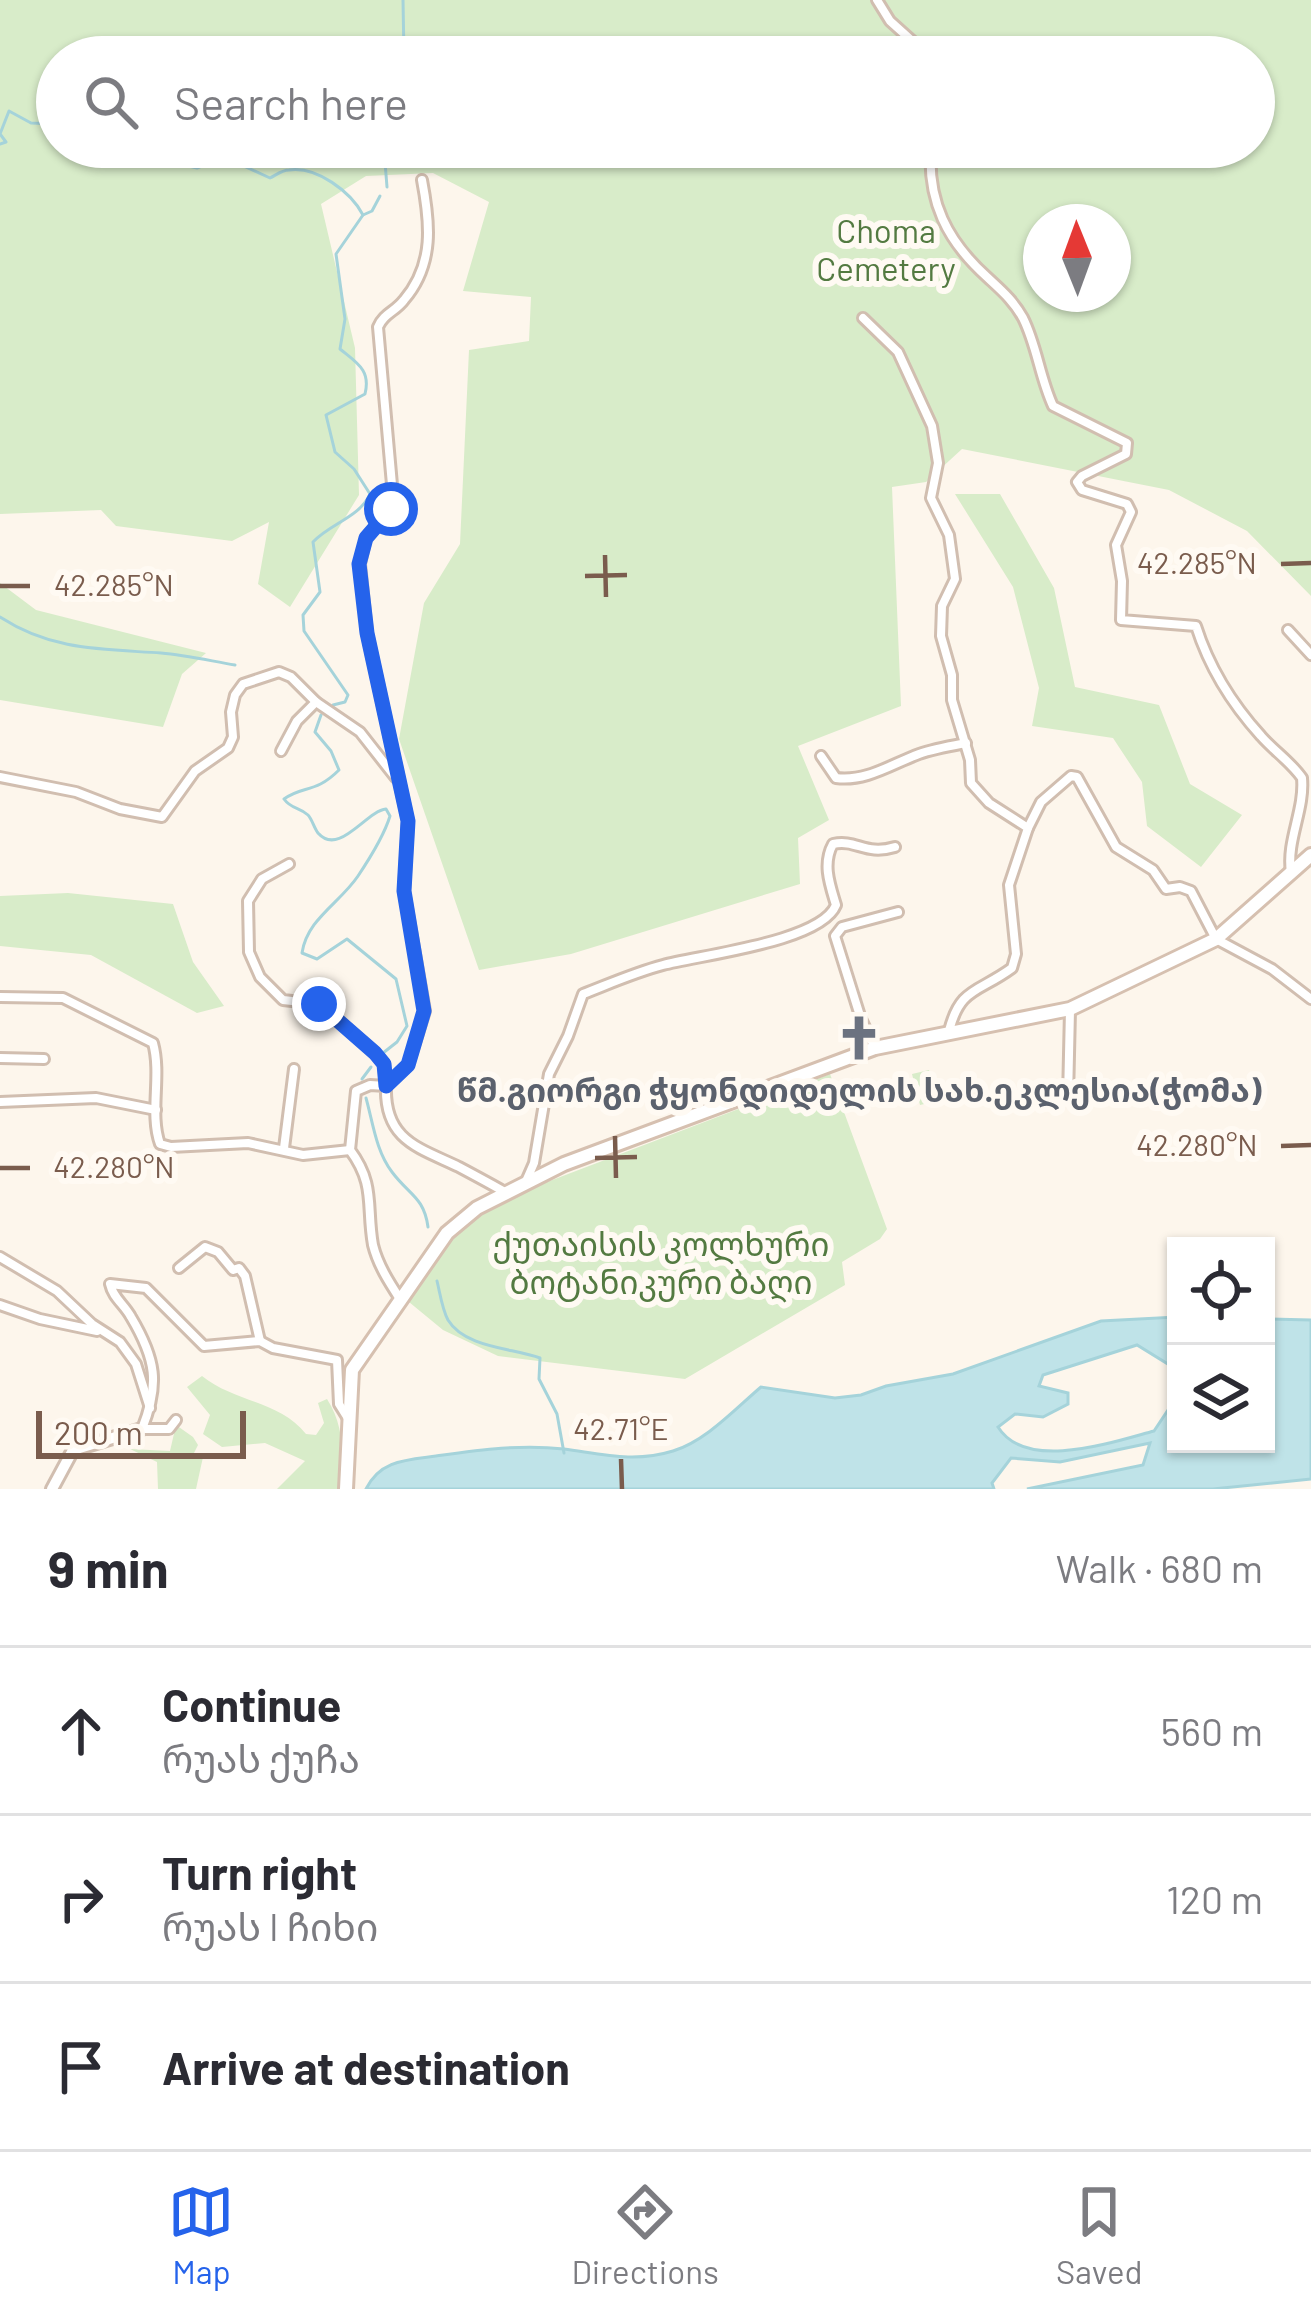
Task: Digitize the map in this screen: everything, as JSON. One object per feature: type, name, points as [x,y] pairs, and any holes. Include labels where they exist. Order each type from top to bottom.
[{"type":"main road","points":[[346,1489],[352,1370],[447,1233],[503,1191],[875,1048],[1070,1009],[1216,939],[1311,855]]},
{"type":"street","points":[[877,0],[907,36]]},
{"type":"street","points":[[929,168],[937,214],[956,244],[1008,294],[1025,322],[1053,406],[1129,448],[1077,482],[1082,490],[1127,504],[1131,512],[1116,545],[1121,620],[1196,626],[1224,688],[1264,740],[1302,778],[1298,829],[1288,859],[1291,874]]},
{"type":"street","points":[[400,1299],[374,1248],[371,1191],[363,1166],[350,1150],[356,1091],[370,1085],[386,1086],[408,1065],[424,1011],[406,914],[408,821],[365,619],[359,564],[366,538],[391,509],[378,327],[383,316],[404,300],[422,270],[430,226],[422,180]]},
{"type":"street","points":[[863,318],[898,352],[932,426],[938,473],[931,498],[949,535],[956,579],[942,606],[941,636],[971,783],[980,796],[1028,828]]},
{"type":"street","points":[[1288,630],[1311,655]]},
{"type":"street","points":[[0,777],[76,792],[120,809],[162,817],[195,771],[228,748],[233,737],[231,712],[243,684],[279,672],[361,732],[397,779]]},
{"type":"street","points":[[281,751],[297,721],[316,702]]},
{"type":"street","points":[[821,756],[836,778],[845,779],[966,743]]},
{"type":"street","points":[[949,1031],[961,998],[1012,968],[1016,954],[1009,885],[1041,802],[1071,776],[1077,777],[1115,847],[1153,870],[1166,890],[1180,886],[1191,890],[1216,939],[1272,969],[1311,999]]},
{"type":"street","points":[[526,1181],[534,1163],[549,1074],[583,994],[665,964],[711,956],[816,925],[832,915],[836,905],[827,854],[832,844],[847,841],[869,852],[895,847]]},
{"type":"street","points":[[289,863],[262,880],[248,901],[249,952],[260,977],[283,1000],[319,1004],[375,1053],[384,1064],[388,1111],[399,1135],[423,1154],[454,1164],[503,1191]]},
{"type":"street","points":[[875,1048],[835,936],[842,927],[898,912]]},
{"type":"street","points":[[0,997],[63,998],[153,1043],[159,1074],[157,1139],[171,1147],[248,1143],[303,1155],[350,1150]]},
{"type":"street","points":[[1068,1099],[1070,1009]]},
{"type":"street","points":[[0,1058],[44,1059]]},
{"type":"street","points":[[284,1148],[294,1069]]},
{"type":"street","points":[[0,1102],[96,1098],[156,1110]]},
{"type":"street","points":[[179,1268],[205,1247],[218,1252],[233,1270],[239,1268],[260,1341]]},
{"type":"street","points":[[0,1257],[57,1291],[120,1342],[136,1364],[150,1409]]},
{"type":"street","points":[[142,1430],[155,1396],[153,1364],[110,1284],[146,1288],[204,1346],[260,1341],[337,1360],[339,1404],[349,1420]]},
{"type":"street","points":[[0,1305],[102,1331]]},
{"type":"street","points":[[52,1489],[73,1450],[142,1430],[169,1429],[176,1420]]},
{"type":"green space","name":"Choma Cemetery","points":[[0,0],[1311,0],[1311,596],[1247,531],[1169,490],[962,449],[926,482],[892,487],[901,706],[798,746],[829,820],[798,838],[800,884],[571,954],[479,970],[399,739],[424,603],[460,544],[469,350],[529,341],[531,297],[463,291],[489,202],[433,173],[366,176],[321,204],[355,348],[359,495],[290,607],[258,584],[269,522],[232,541],[116,526],[101,510],[0,514]]},
{"type":"green space","points":[[955,494],[1000,494],[1054,588],[1075,687],[1159,705],[1190,784],[1242,815],[1201,867],[1147,826],[1142,782],[1113,738],[1032,726],[1039,688],[1013,587]]},
{"type":"green space","points":[[0,583],[36,610],[206,653],[182,674],[163,727],[0,700]]},
{"type":"green space","points":[[68,893],[173,904],[193,962],[224,1006],[197,1013],[91,955],[0,946],[0,896]]},
{"type":"green space","points":[[929,1070],[937,1101],[920,1105],[912,1074]]},
{"type":"green space","name":"ქუთაისის კოლხური ბოტანიკური ბაღი","points":[[830,1074],[887,1229],[880,1239],[842,1262],[845,1285],[685,1379],[498,1356],[443,1330],[409,1302],[422,1274],[460,1228],[513,1195]]},
{"type":"green space","points":[[202,1376],[283,1415],[306,1434],[316,1435],[324,1423],[318,1403],[327,1399],[340,1431],[341,1489],[277,1489],[305,1461],[265,1443],[222,1447],[203,1434],[210,1415],[187,1387]]},
{"type":"green space","points":[[176,1425],[193,1437],[198,1445],[194,1453],[203,1457],[196,1489],[158,1489],[157,1462],[130,1449],[170,1451]]},
{"type":"water","points":[[1167,1317],[1167,1363],[1137,1345],[1043,1375],[1039,1386],[1068,1393],[1068,1404],[1043,1417],[1015,1414],[998,1427],[1011,1441],[1049,1451],[1094,1446],[1154,1431],[1167,1412],[1167,1453],[1275,1453],[1275,1319],[1311,1320],[1311,1479],[1213,1489],[1027,1489],[1143,1465],[1150,1443],[1060,1462],[1011,1458],[992,1483],[994,1489],[366,1489],[379,1472],[395,1463],[500,1448],[659,1455],[697,1440],[761,1387],[835,1398],[861,1395],[953,1374],[1101,1321]]},
{"type":"waterway","points":[[403,0],[404,36]]},
{"type":"waterway","points":[[0,144],[6,142],[0,134],[9,111],[36,123]]},
{"type":"waterway","points":[[248,168],[270,178],[286,170],[322,176],[342,190],[363,215],[336,254],[345,319],[340,349],[364,373],[365,394],[326,415],[335,452],[354,469],[370,494],[359,509],[313,542],[320,592],[303,615],[304,631],[348,695],[345,702],[333,705]]},
{"type":"waterway","points":[[385,168],[387,187]]},
{"type":"waterway","points":[[363,215],[372,211],[380,196]]},
{"type":"waterway","points":[[0,617],[58,642],[235,665]]},
{"type":"waterway","points":[[321,715],[315,732],[339,770],[323,783],[284,799],[308,815],[326,839],[335,840],[386,809],[390,816],[351,886],[310,930],[302,953],[317,959],[347,939],[396,979],[407,1026],[383,1053]]},
{"type":"waterway","points":[[362,1079],[371,1067]]},
{"type":"waterway","points":[[366,1098],[382,1155],[419,1202],[428,1227]]},
{"type":"waterway","points":[[437,1281],[446,1316],[456,1329],[477,1342],[540,1358],[539,1379],[557,1414],[564,1453]]},
{"type":"place","name":"წმ.გიორგი ჭყონდიდელის სახ.ეკლესია(ჭომა)","points":[[859,1038]]},
{"type":"route","points":[[319,1004],[384,1064],[386,1086],[398,1078],[417,1042],[424,1011],[404,891],[408,821],[367,633],[359,564],[366,538],[391,509]]}]
